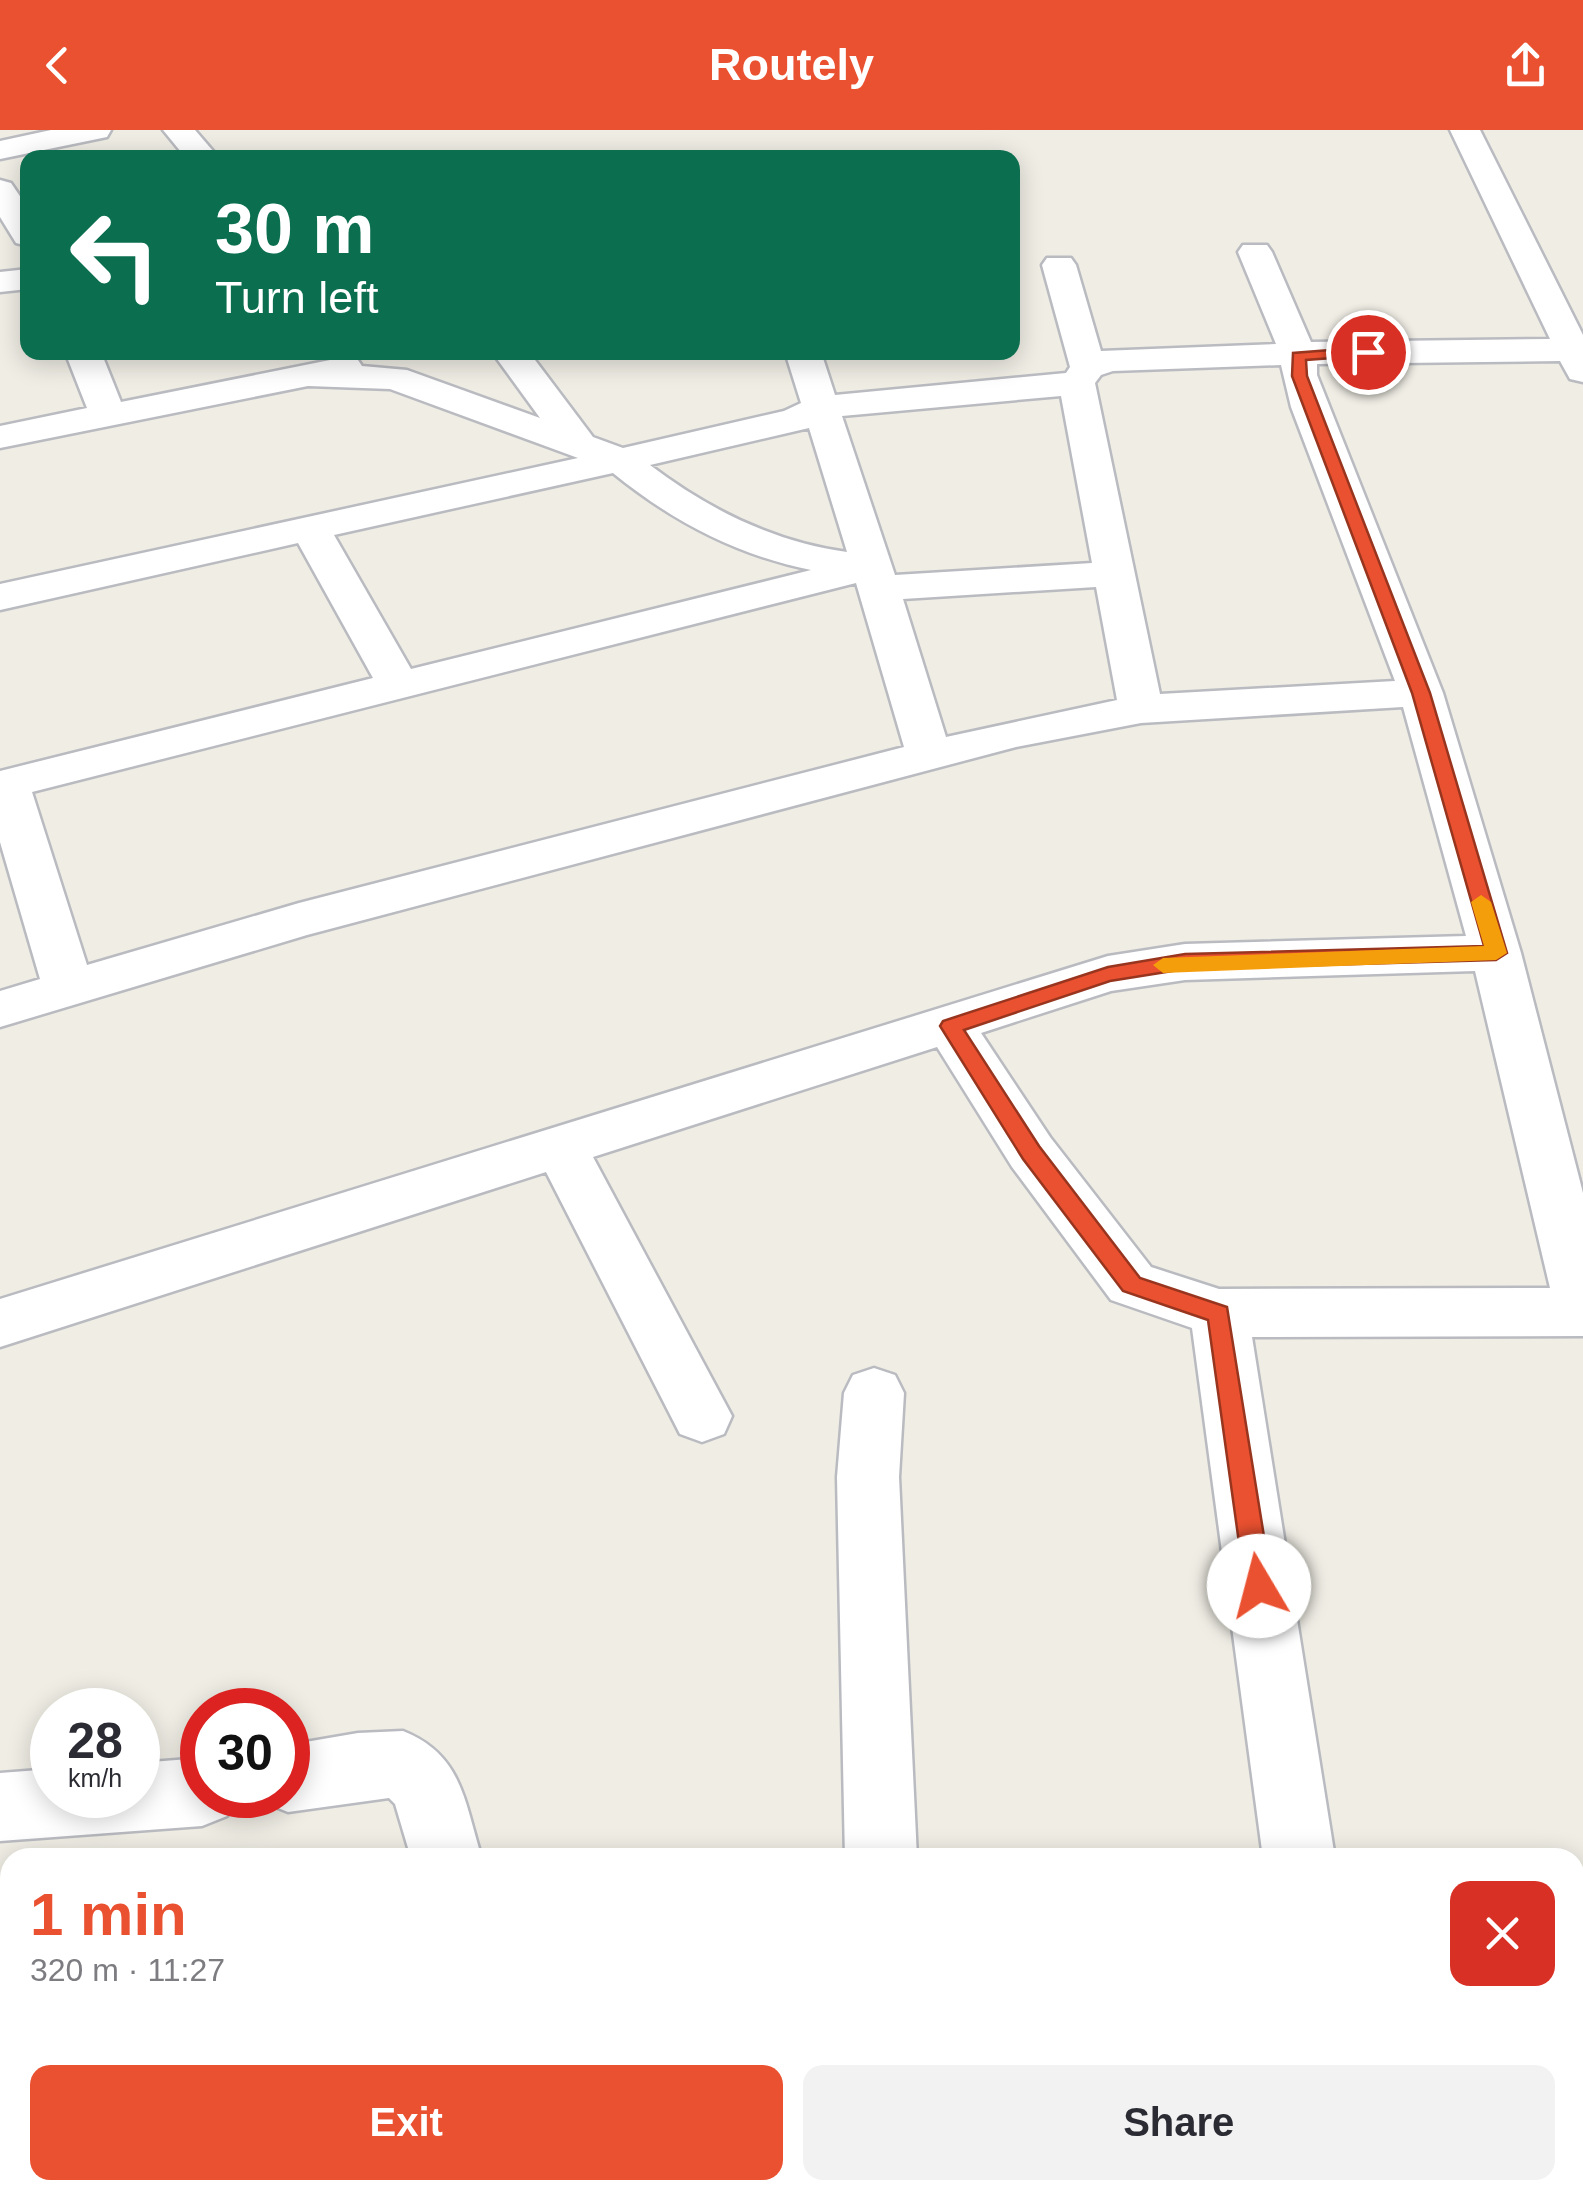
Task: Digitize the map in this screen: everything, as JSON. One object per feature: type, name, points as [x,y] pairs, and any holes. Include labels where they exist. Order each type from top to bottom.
[{"type":"street","points":[[0,150],[96,130]]},
{"type":"street","points":[[178,130],[197,150]]},
{"type":"street","points":[[1465,130],[1578,361]]},
{"type":"street","points":[[0,190],[20,223]]},
{"type":"street","points":[[950,1026],[1031,1152],[1131,1284],[1219,1314],[1583,1309],[1496,953],[1421,693],[1310,406],[1300,376],[1299,356],[1255,252]]},
{"type":"street","points":[[1059,265],[1141,709]]},
{"type":"street","points":[[0,597],[796,420],[821,407],[1082,375],[1109,360],[1435,349],[1578,361]]},
{"type":"street","points":[[86,360],[109,417]]},
{"type":"street","points":[[0,438],[386,360]]},
{"type":"street","points":[[516,360],[579,445]]},
{"type":"street","points":[[806,360],[930,755]]},
{"type":"street","points":[[310,376],[394,378],[620,460],[671,502],[723,530],[876,578]]},
{"type":"street","points":[[310,529],[399,686]]},
{"type":"street","points":[[69,990],[3,772],[876,578],[1115,574]]},
{"type":"street","points":[[0,1010],[300,920],[1015,733],[1141,709],[1421,693]]},
{"type":"street","points":[[0,1322],[1108,974],[1185,962],[1496,953]]},
{"type":"street","points":[[560,1146],[702,1416]]},
{"type":"street","points":[[1219,1314],[1298,1848]]},
{"type":"street","points":[[874,1393],[868,1476],[881,1848]]},
{"type":"street","points":[[310,1774],[403,1764],[424,1784],[444,1848]]},
{"type":"street","points":[[0,1807],[180,1794]]},
{"type":"slow traffic","points":[[1163,965],[1496,953],[1481,902]]},
{"type":"route","points":[[1259,1586],[1219,1314],[1131,1284],[1031,1152],[950,1026],[1108,974],[1185,962],[1496,953],[1421,693],[1300,376],[1299,356],[1368,352]]}]
